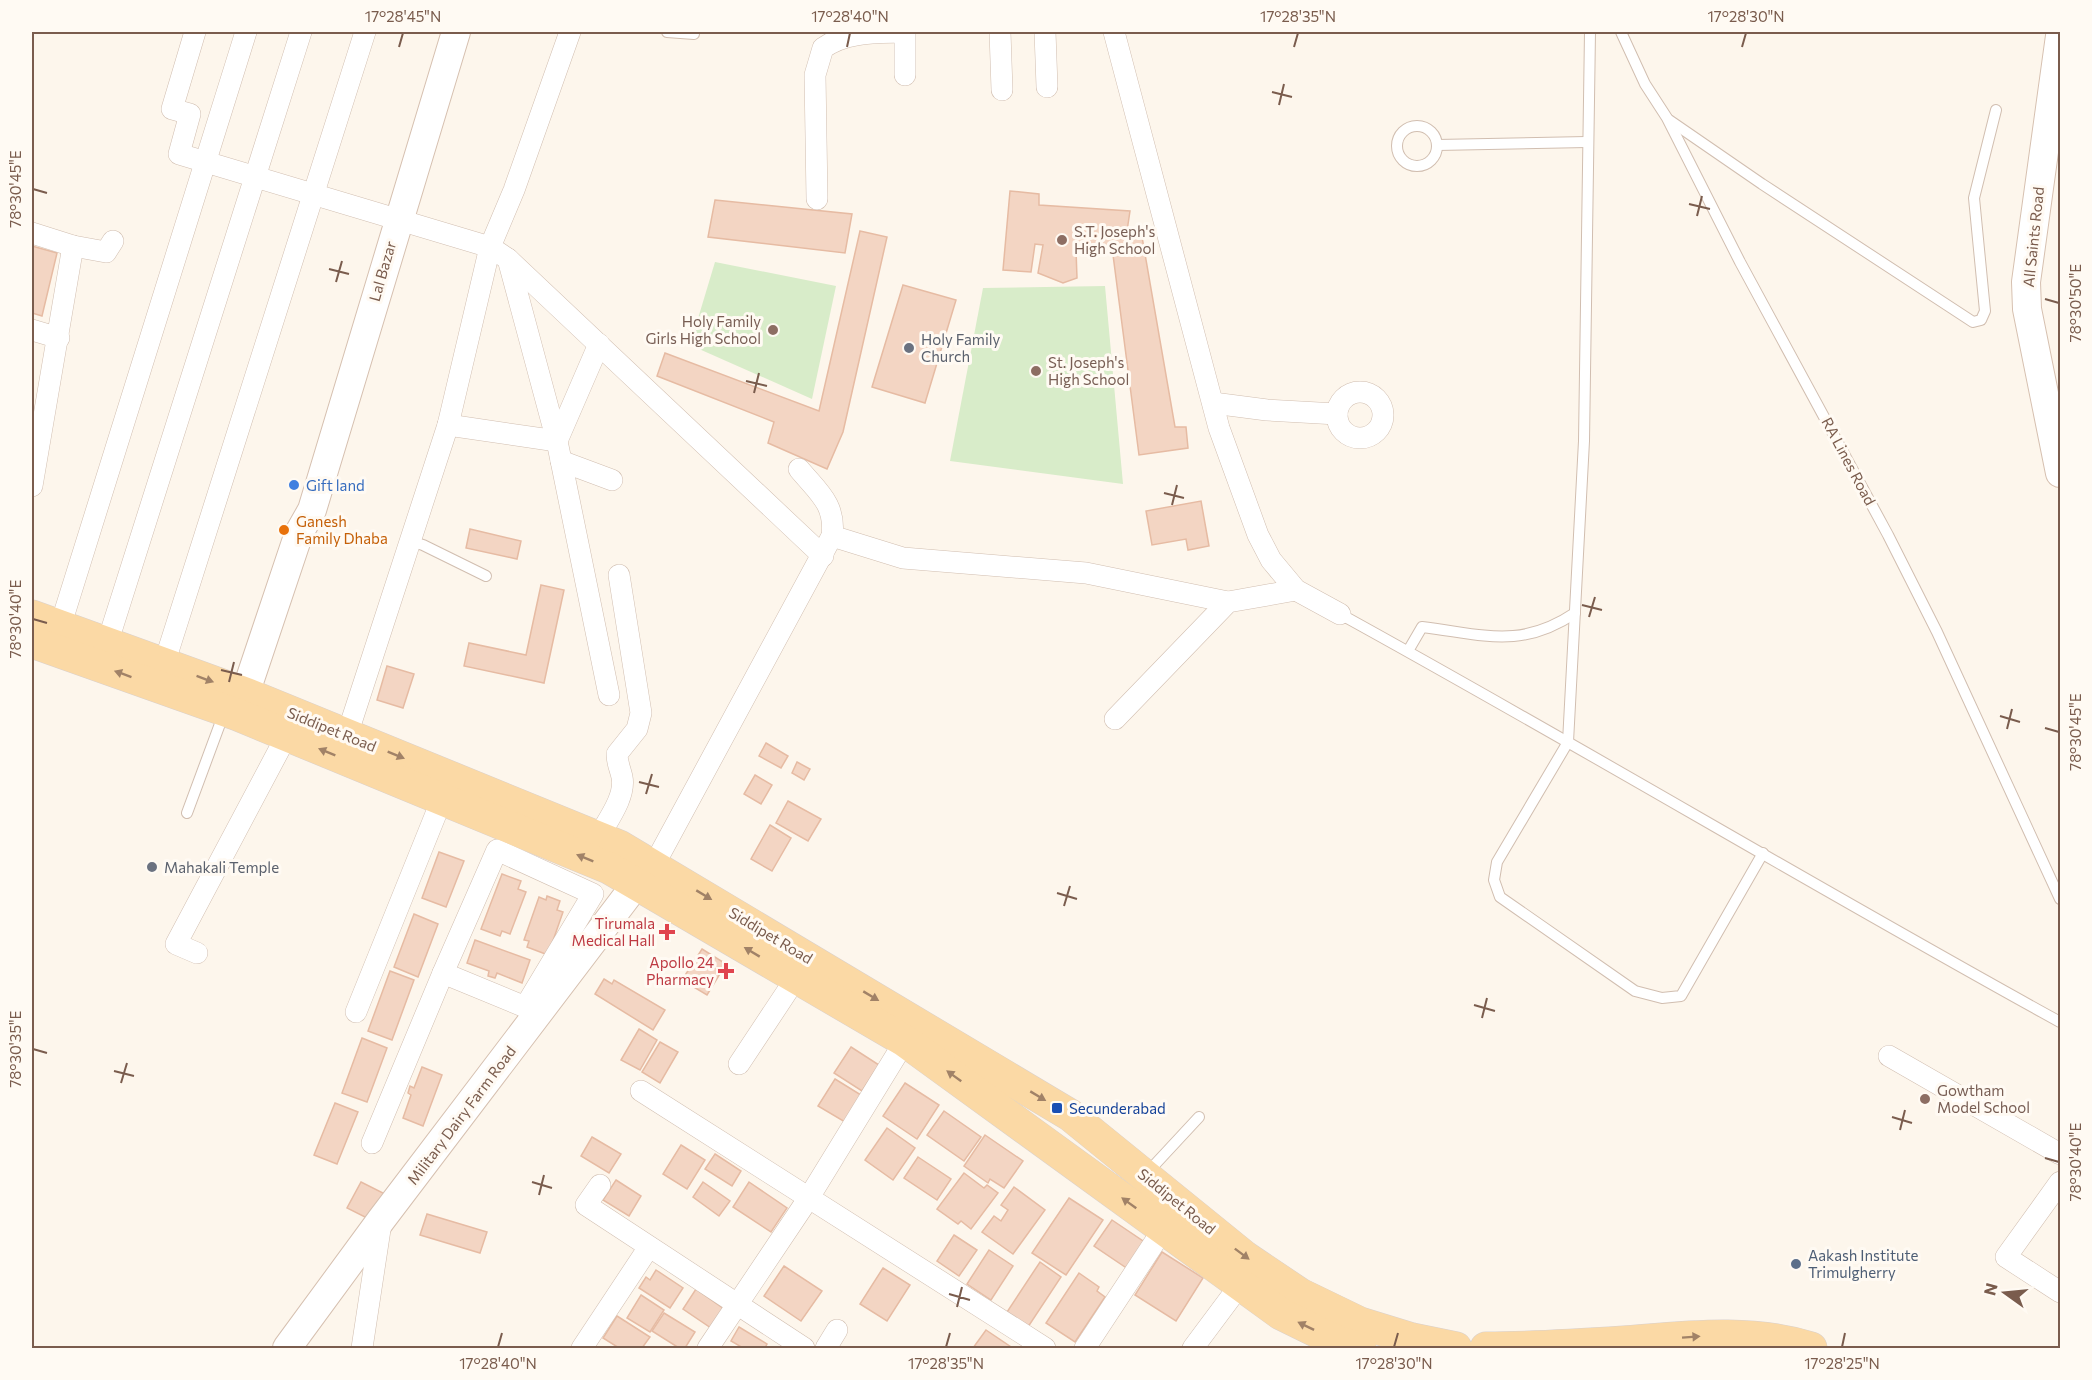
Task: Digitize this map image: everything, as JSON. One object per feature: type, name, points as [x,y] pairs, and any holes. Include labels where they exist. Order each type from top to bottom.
[{"type":"main road","name":"Lal Bazar","points":[[244,708],[298,533],[312,510],[456,32]]},
{"type":"main road","name":"All Saints Road","points":[[2061,36],[2026,282],[2027,309],[2057,437],[2061,473]]},
{"type":"main road","name":"Siddipet Road","points":[[32,616],[164,664],[244,708],[287,735],[609,868],[646,874],[1070,1115],[1245,1257],[1300,1294],[1360,1323],[1412,1340],[1456,1348]]},
{"type":"main road","name":"Siddipet Road","points":[[32,642],[244,708],[347,735],[598,838],[796,978],[905,1041],[1281,1314],[1338,1342],[1360,1348]]},
{"type":"main road","name":"Military Dairy Farm Road","points":[[287,1348],[532,1010],[646,874]]},
{"type":"main road","points":[[1486,1348],[1555,1347],[1722,1335],[1764,1339],[1811,1348]]},
{"type":"street","points":[[195,32],[172,109],[190,114],[179,154],[490,247],[508,259],[823,556]]},
{"type":"street","points":[[60,627],[246,32]]},
{"type":"street","points":[[107,644],[301,32]]},
{"type":"street","points":[[164,664],[365,32]]},
{"type":"street","points":[[347,735],[448,425],[490,247],[514,190],[570,32]]},
{"type":"street","points":[[816,199],[816,75],[823,48],[833,40],[851,35],[905,32],[905,75]]},
{"type":"street","points":[[1000,32],[1002,90]]},
{"type":"street","points":[[1045,32],[1047,87]]},
{"type":"street","points":[[1114,32],[1213,403],[1258,535],[1271,560],[1296,590],[1340,614]]},
{"type":"street","points":[[32,232],[73,246],[106,252],[113,241]]},
{"type":"street","points":[[32,486],[73,246]]},
{"type":"street","points":[[508,259],[559,451],[609,695]]},
{"type":"street","points":[[32,330],[59,338]]},
{"type":"street","points":[[559,451],[599,344]]},
{"type":"street","points":[[1213,403],[1267,410],[1336,414]]},
{"type":"street","points":[[448,425],[559,451],[612,480]]},
{"type":"street","points":[[646,874],[832,536],[834,520],[830,507],[799,469]]},
{"type":"street","points":[[832,536],[903,558],[1086,573],[1228,602],[1296,590]]},
{"type":"street","points":[[598,838],[621,793],[622,777],[616,764],[616,754],[637,729],[641,712],[619,575]]},
{"type":"street","points":[[1115,719],[1228,602]]},
{"type":"street","points":[[197,953],[176,944],[287,735]]},
{"type":"street","points":[[356,1012],[442,799]]},
{"type":"street","points":[[372,1143],[443,973],[497,850],[593,894],[532,1010],[443,973]]},
{"type":"street","points":[[739,1064],[796,978]]},
{"type":"street","points":[[708,1348],[807,1199],[905,1041]]},
{"type":"street","points":[[1889,1056],[2061,1154]]},
{"type":"street","points":[[641,1091],[807,1199],[1045,1348]]},
{"type":"street","points":[[2061,1182],[2006,1257],[2061,1292]]},
{"type":"street","points":[[600,1185],[586,1204],[804,1348]]},
{"type":"street","points":[[362,1348],[381,1220]]},
{"type":"street","points":[[1085,1348],[1164,1228]]},
{"type":"street","points":[[582,1348],[649,1247]]},
{"type":"street","points":[[1193,1348],[1240,1285]]},
{"type":"street","points":[[826,1348],[837,1330]]},
{"type":"lane","points":[[667,32],[694,34]]},
{"type":"lane","points":[[1590,32],[1584,441],[1568,742],[1497,862],[1494,880],[1500,897],[1635,991],[1662,998],[1681,996],[1763,853]]},
{"type":"lane","name":"RA Lines Road","points":[[1621,32],[1645,84],[1667,118],[1740,262],[1888,535],[1937,632],[2061,899]]},
{"type":"lane","points":[[1667,118],[1762,184],[1973,322],[1981,320],[1985,311],[1974,198],[1996,110]]},
{"type":"lane","points":[[1437,145],[1587,142]]},
{"type":"lane","points":[[410,541],[423,545],[486,576]]},
{"type":"lane","points":[[1408,651],[1422,627],[1484,636],[1520,637],[1553,627],[1575,613]]},
{"type":"lane","points":[[1340,614],[1763,853],[1919,945],[2061,1022]]},
{"type":"lane","points":[[187,813],[244,708]]},
{"type":"lane","points":[[1144,1175],[1199,1117]]},
{"type":"green space","points":[[715,262],[836,286],[812,399],[690,345]]},
{"type":"green space","points":[[1105,286],[1123,484],[950,461],[983,288]]},
{"type":"building","points":[[1010,191],[1039,194],[1039,205],[1130,211],[1127,231],[1141,231],[1175,427],[1186,427],[1188,448],[1139,455],[1113,255],[1076,250],[1077,278],[1063,283],[1038,273],[1043,245],[1035,244],[1031,272],[1003,270]]},
{"type":"building","points":[[715,200],[852,214],[845,253],[708,237]]},
{"type":"building","points":[[860,231],[887,237],[843,432],[827,469],[768,443],[774,422],[657,376],[665,353],[819,411]]},
{"type":"building","points":[[32,246],[57,253],[42,316],[32,313]]},
{"type":"building","points":[[903,285],[956,300],[925,403],[872,387]]},
{"type":"building","points":[[1201,501],[1209,546],[1188,550],[1186,539],[1152,545],[1146,511]]},
{"type":"building","points":[[470,529],[521,541],[517,559],[466,548]]},
{"type":"building","points":[[541,585],[564,590],[544,683],[464,666],[469,643],[526,655]]},
{"type":"building","points":[[387,666],[414,674],[403,708],[377,700]]},
{"type":"building","points":[[766,743],[788,756],[781,768],[759,756]]},
{"type":"building","points":[[797,762],[810,769],[804,780],[792,773]]},
{"type":"building","points":[[755,775],[772,785],[761,804],[744,794]]},
{"type":"building","points":[[788,801],[821,819],[808,841],[776,823]]},
{"type":"building","points":[[770,825],[791,838],[772,871],[751,859]]},
{"type":"building","points":[[439,852],[464,861],[446,907],[422,898]]},
{"type":"building","points":[[502,874],[521,881],[518,889],[526,892],[510,934],[502,931],[500,936],[481,929]]},
{"type":"building","points":[[547,896],[560,901],[557,910],[563,912],[548,955],[527,947],[529,941],[524,940],[539,897],[546,900]]},
{"type":"building","points":[[414,914],[438,924],[418,977],[394,967]]},
{"type":"building","points":[[475,940],[530,960],[522,983],[497,973],[495,978],[488,976],[489,971],[467,963]]},
{"type":"building","points":[[702,949],[726,964],[707,995],[682,980]]},
{"type":"building","points":[[390,971],[414,980],[392,1040],[368,1031]]},
{"type":"building","points":[[604,979],[612,984],[614,980],[665,1010],[653,1030],[595,994]]},
{"type":"building","points":[[639,1029],[657,1040],[640,1070],[621,1060]]},
{"type":"building","points":[[362,1038],[387,1048],[367,1102],[342,1093]]},
{"type":"building","points":[[660,1042],[678,1052],[660,1083],[642,1072]]},
{"type":"building","points":[[851,1047],[879,1065],[862,1091],[834,1073]]},
{"type":"building","points":[[422,1067],[442,1075],[423,1126],[403,1118],[411,1095],[408,1093],[410,1086],[414,1088]]},
{"type":"building","points":[[835,1079],[861,1095],[845,1122],[818,1106]]},
{"type":"building","points":[[905,1083],[939,1105],[917,1139],[883,1116]]},
{"type":"building","points":[[335,1103],[358,1112],[337,1164],[314,1155]]},
{"type":"building","points":[[944,1111],[981,1137],[964,1161],[927,1135]]},
{"type":"building","points":[[887,1128],[915,1148],[893,1180],[865,1160]]},
{"type":"building","points":[[985,1135],[1023,1161],[1004,1188],[990,1179],[988,1183],[964,1166]]},
{"type":"building","points":[[592,1137],[621,1154],[609,1173],[581,1156]]},
{"type":"building","points":[[681,1145],[705,1160],[687,1189],[663,1174]]},
{"type":"building","points":[[715,1154],[741,1171],[732,1186],[705,1169]]},
{"type":"building","points":[[918,1157],[951,1179],[937,1200],[904,1178]]},
{"type":"building","points":[[964,1173],[984,1188],[987,1185],[998,1193],[971,1229],[961,1221],[958,1224],[937,1209]]},
{"type":"building","points":[[616,1180],[641,1196],[629,1216],[603,1200]]},
{"type":"building","points":[[361,1182],[387,1195],[373,1221],[347,1208]]},
{"type":"building","points":[[703,1182],[730,1201],[719,1216],[693,1197]]},
{"type":"building","points":[[749,1182],[787,1208],[771,1232],[733,1207]]},
{"type":"building","points":[[1014,1187],[1045,1210],[1013,1254],[982,1232],[994,1216],[1001,1221],[1008,1210],[1001,1205]]},
{"type":"building","points":[[1069,1198],[1103,1220],[1066,1275],[1032,1253]]},
{"type":"building","points":[[427,1214],[487,1232],[480,1253],[420,1235]]},
{"type":"building","points":[[1112,1220],[1146,1243],[1128,1269],[1094,1246]]},
{"type":"building","points":[[954,1235],[977,1250],[959,1276],[937,1261]]},
{"type":"building","points":[[989,1250],[1013,1266],[991,1300],[967,1284]]},
{"type":"building","points":[[1162,1252],[1203,1278],[1176,1321],[1135,1295]]},
{"type":"building","points":[[1040,1262],[1061,1277],[1028,1327],[1007,1312]]},
{"type":"building","points":[[784,1266],[822,1291],[801,1321],[764,1296]]},
{"type":"building","points":[[883,1268],[910,1285],[887,1321],[860,1304]]},
{"type":"building","points":[[656,1270],[683,1288],[670,1308],[639,1288],[646,1277],[650,1280]]},
{"type":"building","points":[[1079,1273],[1099,1287],[1097,1291],[1105,1297],[1075,1342],[1046,1323]]},
{"type":"building","points":[[696,1289],[724,1309],[711,1328],[683,1309]]},
{"type":"building","points":[[641,1295],[664,1310],[650,1332],[627,1318]]},
{"type":"building","points":[[664,1313],[695,1332],[685,1348],[679,1348],[652,1331]]},
{"type":"building","points":[[617,1316],[650,1337],[642,1348],[619,1348],[603,1338]]},
{"type":"building","points":[[739,1327],[767,1344],[765,1348],[743,1348],[731,1341]]},
{"type":"building","points":[[986,1330],[1011,1347],[973,1348]]},
{"type":"place","name":"S.T. Joseph's High School","points":[[1062,240]]},
{"type":"place","name":"Holy Family Girls High School","points":[[773,330]]},
{"type":"place","name":"Holy Family Church","points":[[909,348]]},
{"type":"place","name":"St. Joseph's High School","points":[[1036,371]]},
{"type":"place","name":"Gift land","points":[[294,485]]},
{"type":"place","name":"Ganesh Family Dhaba","points":[[284,530]]},
{"type":"place","name":"Mahakali Temple","points":[[152,867]]},
{"type":"place","name":"Tirumala Medical Hall","points":[[667,932]]},
{"type":"place","name":"Apollo 24 Pharmacy","points":[[726,971]]},
{"type":"place","name":"Gowtham Model School","points":[[1925,1099]]},
{"type":"place","name":"Secunderabad","points":[[1057,1108]]},
{"type":"place","name":"Aakash Institute Trimulgherry","points":[[1796,1264]]}]
